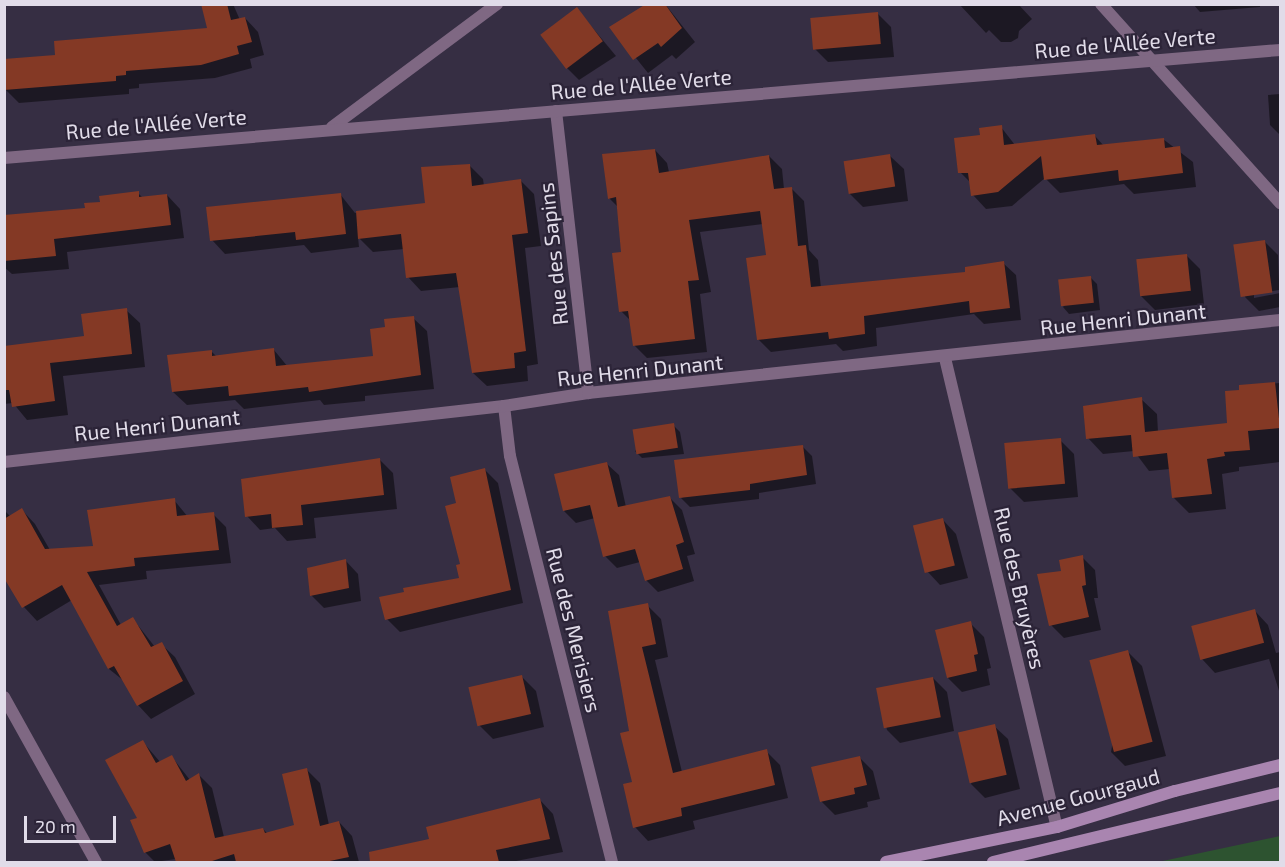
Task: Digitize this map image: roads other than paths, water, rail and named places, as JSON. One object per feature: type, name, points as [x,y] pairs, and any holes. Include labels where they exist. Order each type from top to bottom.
[{"type":"main road","name":"Avenue Gourgaud","points":[[886,862],[1057,827],[1175,791],[1281,765]]},
{"type":"main road","name":"Avenue Gourgaud","points":[[993,862],[1281,793]]},
{"type":"street","points":[[330,129],[497,4]]},
{"type":"street","points":[[1101,4],[1281,203]]},
{"type":"street","name":"Rue de l'Allée Verte","points":[[4,158],[1281,50]]},
{"type":"street","name":"Rue des Sapins","points":[[556,111],[588,393]]},
{"type":"street","name":"Rue Henri Dunant","points":[[4,462],[504,406],[588,393],[945,358],[1281,320]]},
{"type":"street","name":"Rue des Bruyères","points":[[945,358],[1057,827]]},
{"type":"street","name":"Rue des Merisiers","points":[[504,406],[510,456],[612,862]]},
{"type":"street","points":[[4,697],[96,862]]}]
